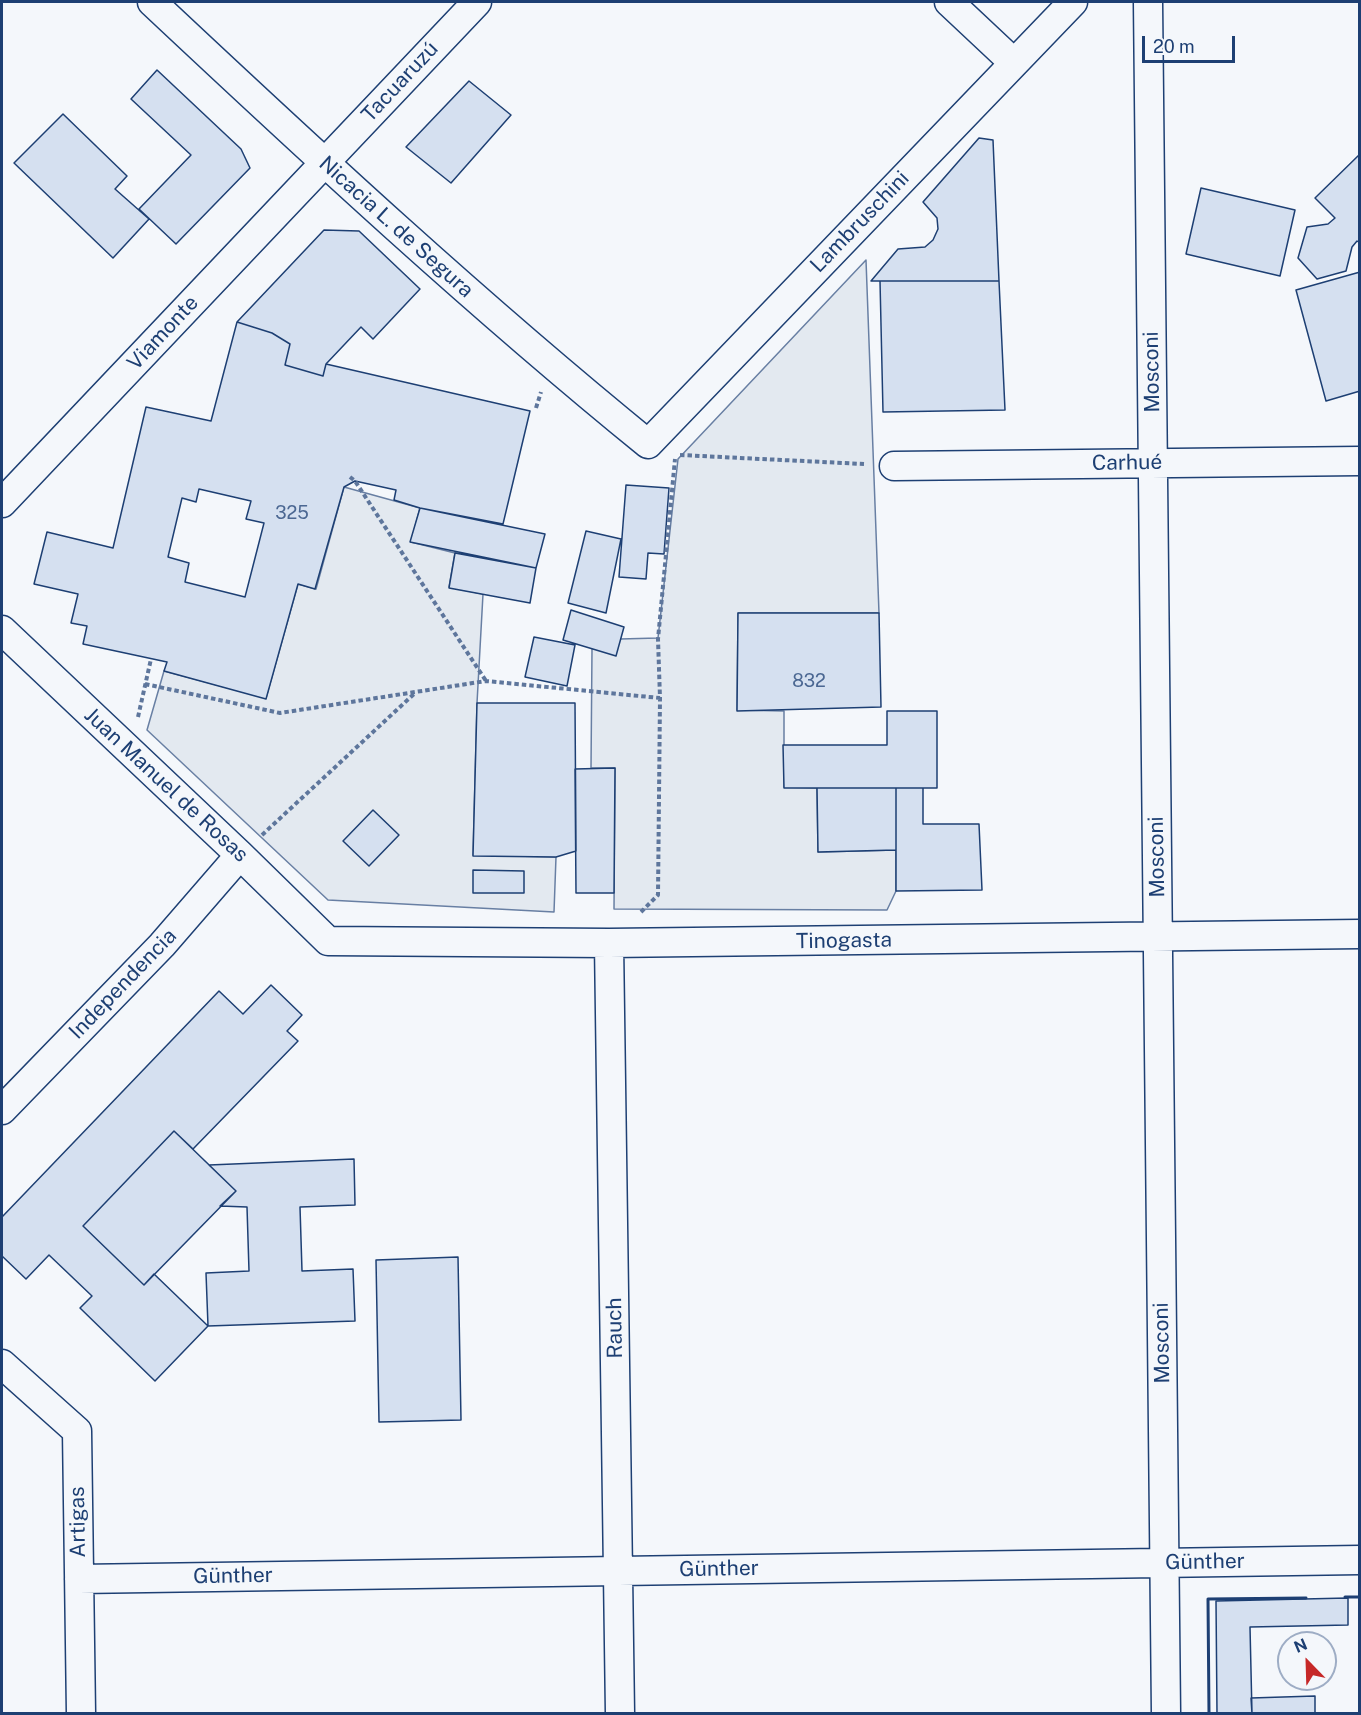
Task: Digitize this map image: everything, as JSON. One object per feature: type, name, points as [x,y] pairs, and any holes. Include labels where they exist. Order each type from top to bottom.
[{"type":"street","name":"Nicacia L. de Segura","points":[[152,2],[324,163],[550,364],[648,444]]},
{"type":"street","name":"Tacuaruzú","points":[[324,163],[477,2]]},
{"type":"street","points":[[949,2],[1014,63]]},
{"type":"street","name":"Lambruschini","points":[[648,444],[1073,2]]},
{"type":"street","name":"Mosconi","points":[[1149,2],[1166,1713]]},
{"type":"street","name":"Viamonte","points":[[2,503],[324,163]]},
{"type":"street","name":"Carhué","points":[[894,466],[1359,461]]},
{"type":"street","name":"Juan Manuel de Rosas","points":[[2,630],[328,941]]},
{"type":"street","name":"Independencia","points":[[2,1110],[162,945],[240,855]]},
{"type":"street","name":"Tinogasta","points":[[328,941],[609,943],[1359,934]]},
{"type":"street","name":"Rauch","points":[[609,943],[620,1713]]},
{"type":"street","name":"Artigas","points":[[2,1364],[77,1431],[81,1713]]},
{"type":"street","name":"Günther","points":[[79,1579],[1359,1560]]},
{"type":"path","points":[[609,943],[658,894],[660,699],[658,639],[675,455],[894,466]]},
{"type":"path","points":[[350,477],[355,481],[486,681]]},
{"type":"path","points":[[130,751],[151,659]]},
{"type":"path","points":[[145,684],[280,714],[486,681],[660,699]]},
{"type":"path","points":[[240,855],[415,692]]},
{"type":"shaded area","points":[[866,260],[879,613],[738,613],[737,710],[784,711],[784,787],[817,788],[818,852],[896,850],[896,891],[887,910],[614,909],[615,768],[591,768],[592,649],[620,639],[658,638],[678,459]]},
{"type":"shaded area","points":[[344,487],[420,508],[411,542],[455,553],[449,587],[483,594],[477,703],[473,855],[556,857],[554,912],[328,900],[147,730],[164,671],[266,698],[298,584],[316,589]]},
{"type":"building","points":[[157,70],[241,149],[250,168],[176,244],[139,209],[191,155],[131,99]]},
{"type":"building","points":[[469,81],[511,115],[451,183],[406,147]]},
{"type":"building","points":[[63,114],[127,176],[115,189],[149,219],[113,258],[14,163]]},
{"type":"building","points":[[979,138],[993,140],[999,281],[871,281],[898,249],[925,247],[933,240],[938,229],[937,218],[923,202]]},
{"type":"building","points":[[1360,154],[1360,243],[1357,241],[1352,247],[1346,271],[1317,279],[1298,258],[1307,227],[1328,224],[1335,218],[1315,198]]},
{"type":"building","points":[[1201,188],[1295,210],[1280,276],[1186,254]]},
{"type":"building","points":[[324,230],[359,231],[420,289],[373,339],[361,327],[326,364],[323,376],[285,365],[290,344],[272,333],[237,322]]},
{"type":"building","points":[[1360,272],[1360,391],[1326,401],[1296,290]]},
{"type":"building","points":[[880,281],[999,281],[1005,410],[883,412]]},
{"type":"building","points":[[237,322],[272,333],[290,344],[285,365],[323,376],[326,364],[530,411],[503,524],[420,508],[394,500],[396,490],[355,481],[344,487],[315,589],[298,584],[266,699],[164,671],[167,662],[83,644],[87,626],[71,623],[78,594],[34,584],[47,532],[113,548],[146,407],[211,421]],"holes":[[[199,489],[251,501],[246,519],[264,523],[245,597],[185,582],[189,563],[168,557],[182,498],[196,502]]]},
{"type":"building","points":[[626,485],[669,488],[664,554],[648,553],[646,579],[619,577]]},
{"type":"building","points":[[420,508],[545,534],[536,568],[410,542]]},
{"type":"building","points":[[586,531],[621,539],[606,613],[568,603]]},
{"type":"building","points":[[455,553],[536,568],[530,603],[449,588]]},
{"type":"building","points":[[571,610],[624,627],[616,656],[563,640]]},
{"type":"building","points":[[738,613],[879,613],[881,707],[737,711]]},
{"type":"building","points":[[534,637],[575,645],[567,686],[525,677]]},
{"type":"building","points":[[477,703],[575,703],[576,851],[556,857],[473,856]]},
{"type":"building","points":[[887,711],[937,711],[937,788],[784,788],[783,745],[887,745]]},
{"type":"building","points":[[615,768],[614,893],[576,893],[575,769]]},
{"type":"building","points":[[817,788],[896,788],[896,850],[818,852]]},
{"type":"building","points":[[896,788],[923,788],[923,824],[979,824],[982,890],[896,891]]},
{"type":"building","points":[[373,810],[399,835],[369,866],[343,841]]},
{"type":"building","points":[[473,870],[524,871],[524,893],[473,893]]},
{"type":"building","points":[[271,985],[302,1015],[287,1031],[298,1041],[193,1149],[174,1131],[83,1226],[144,1285],[154,1274],[208,1326],[155,1381],[80,1308],[92,1296],[49,1255],[26,1279],[2,1256],[2,1217],[219,991],[243,1014]]},
{"type":"building","points":[[174,1131],[236,1191],[144,1285],[83,1226]]},
{"type":"building","points":[[354,1159],[355,1205],[300,1207],[302,1271],[353,1269],[355,1321],[208,1326],[206,1273],[249,1271],[247,1207],[220,1206],[236,1191],[209,1165]]},
{"type":"building","points":[[458,1257],[461,1420],[379,1422],[376,1260]]},
{"type":"building","points":[[1348,1598],[1348,1625],[1250,1627],[1252,1714],[1217,1714],[1216,1601]]},
{"type":"building","points":[[1315,1696],[1315,1714],[1252,1714],[1251,1698]]},
{"type":"wall","points":[[1345,1597],[1360,1597]]},
{"type":"wall","points":[[1209,1714],[1208,1599],[1306,1598]]}]
